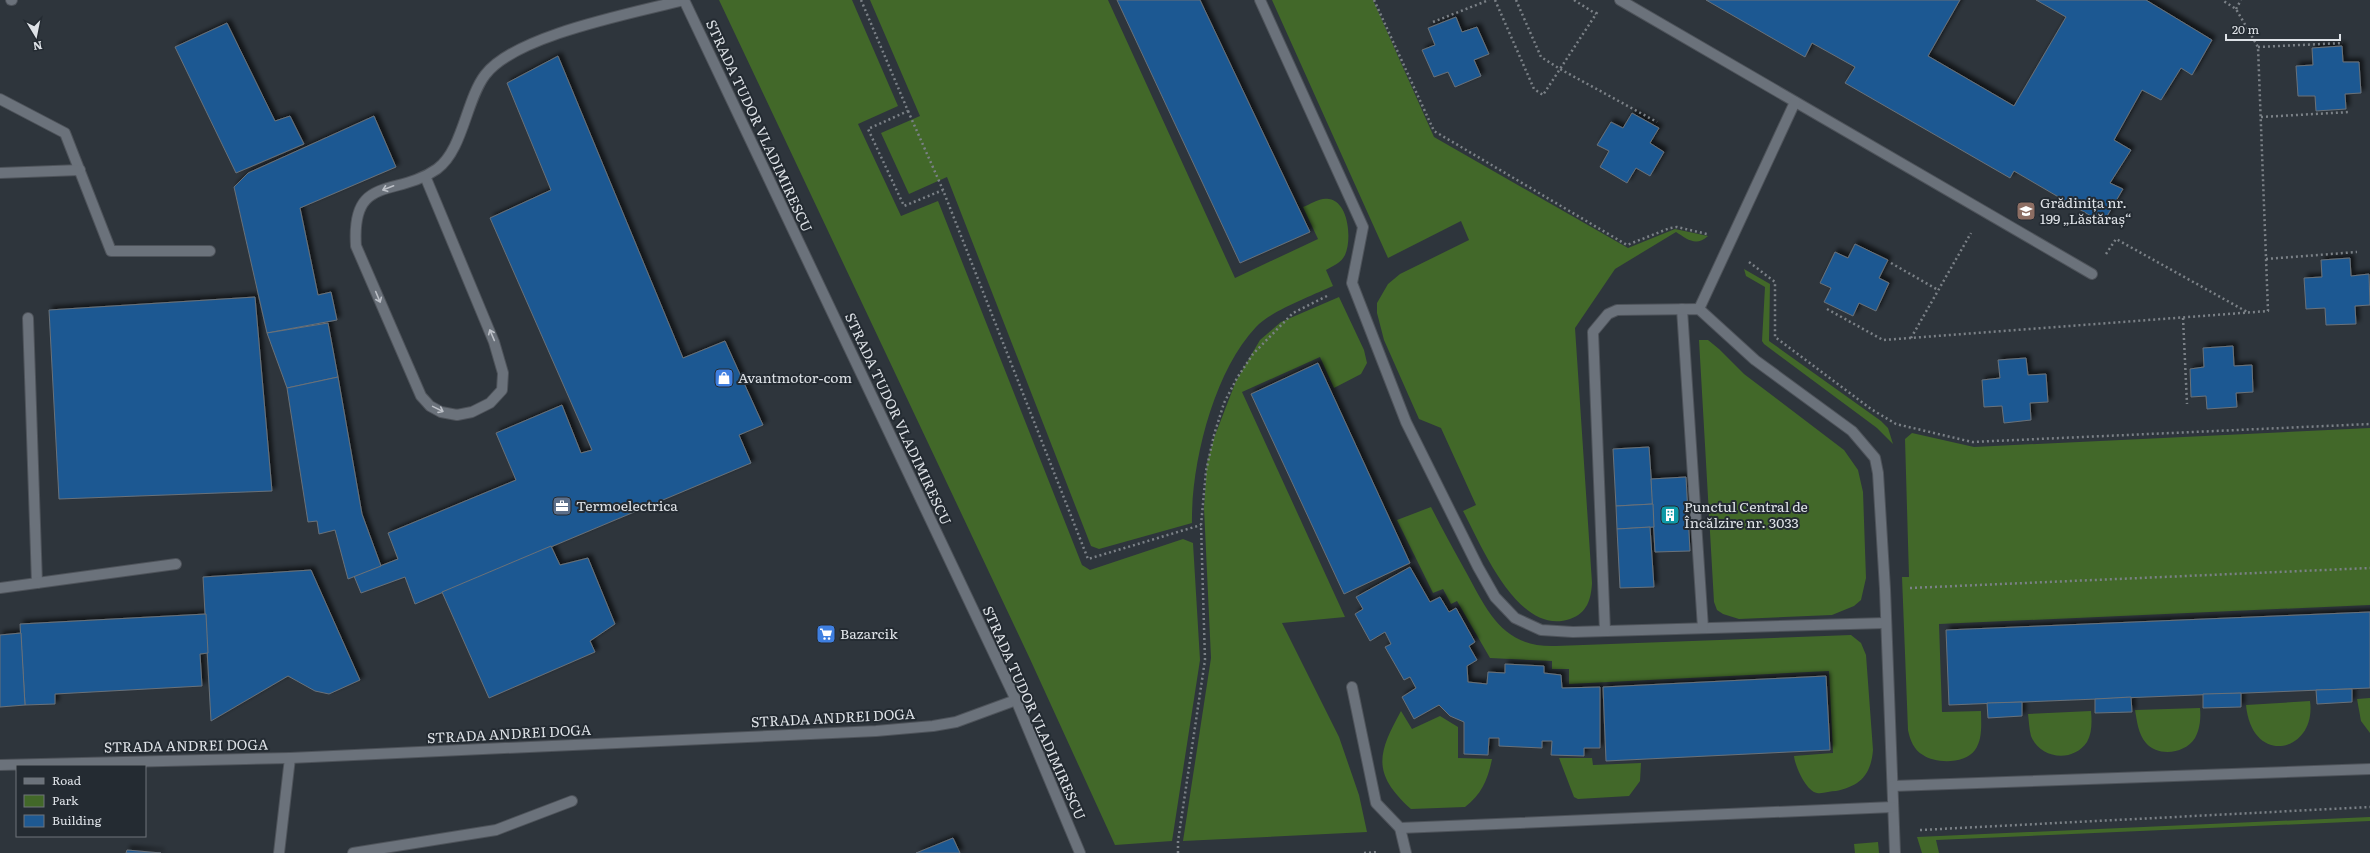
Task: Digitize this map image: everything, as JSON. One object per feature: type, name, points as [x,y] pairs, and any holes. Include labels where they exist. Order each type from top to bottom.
[{"type":"street","points":[[425,176],[494,342],[503,373],[502,390],[490,403],[472,412],[457,415],[441,412],[430,406],[421,396],[356,246],[354,225],[358,209],[368,196],[425,176],[438,168],[450,154],[485,76],[498,63],[520,48],[555,34],[684,0]]},
{"type":"street","name":"STRADA TUDOR VLADIMIRESCU","points":[[684,0],[1016,700],[1080,853]]},
{"type":"street","points":[[1260,0],[1363,227],[1352,283],[1406,422],[1478,567],[1495,596],[1515,618],[1541,630],[1573,632],[1886,623]]},
{"type":"street","points":[[1620,0],[2092,274]]},
{"type":"street","points":[[0,99],[65,133],[111,251],[210,251]]},
{"type":"street","points":[[1699,309],[1795,102]]},
{"type":"street","points":[[0,173],[80,170]]},
{"type":"street","points":[[1606,631],[1593,332],[1608,314],[1618,310],[1699,309],[1755,360],[1852,431],[1875,458],[1878,473],[1885,590],[1895,853]]},
{"type":"street","points":[[1682,310],[1703,628]]},
{"type":"street","points":[[28,318],[37,583]]},
{"type":"street","points":[[0,588],[176,564]]},
{"type":"street","points":[[1352,687],[1376,803],[1400,828],[1406,853]]},
{"type":"street","name":"STRADA ANDREI DOGA","points":[[0,765],[290,758],[933,726],[956,722],[1016,700]]},
{"type":"street","points":[[279,853],[290,758]]},
{"type":"street","points":[[1893,786],[2370,769]]},
{"type":"street","points":[[353,853],[496,830],[572,801]]},
{"type":"street","points":[[1400,828],[1893,808]]},
{"type":"path","points":[[861,0],[942,190],[1088,559],[1201,525]]},
{"type":"path","points":[[1374,0],[1434,131],[1627,245],[1670,228],[1677,227],[1714,236],[1775,282],[1775,337],[1871,409],[1896,424],[1972,442],[2370,424]]},
{"type":"path","points":[[1433,22],[1489,0]]},
{"type":"path","points":[[1495,0],[1534,89],[1543,95],[1599,9]]},
{"type":"path","points":[[1516,0],[1541,57],[1657,122]]},
{"type":"path","points":[[1574,0],[1596,14]]},
{"type":"path","points":[[1827,309],[1883,340],[2268,311],[2258,47],[2236,9],[2222,0]]},
{"type":"path","points":[[2236,9],[2241,0]]},
{"type":"path","points":[[2258,47],[2343,43]]},
{"type":"path","points":[[908,111],[868,129],[904,206],[942,190]]},
{"type":"path","points":[[2261,117],[2350,112]]},
{"type":"path","points":[[1911,339],[1984,211]]},
{"type":"path","points":[[2092,274],[2116,239],[2249,312]]},
{"type":"path","points":[[2266,259],[2357,252]]},
{"type":"path","points":[[1891,263],[1938,290]]},
{"type":"path","points":[[1178,853],[1178,841],[1205,660],[1201,525],[1206,471],[1214,435],[1224,403],[1237,378],[1253,354],[1293,313],[1352,283]]},
{"type":"path","points":[[2183,318],[2187,404]]},
{"type":"path","points":[[1885,590],[2370,568]]},
{"type":"green space","points":[[719,0],[852,0],[898,106],[858,124],[901,216],[938,201],[1082,565],[1090,570],[1183,539],[1193,543],[1200,660],[1172,841],[1115,845],[1030,659]]},
{"type":"green space","points":[[870,0],[1108,0],[1235,278],[1318,239],[1303,207],[1319,200],[1329,199],[1336,202],[1341,207],[1347,222],[1348,240],[1343,258],[1337,264],[1326,270],[1333,286],[1292,304],[1262,321],[1241,346],[1228,368],[1208,419],[1201,446],[1196,473],[1192,523],[1099,549],[1091,546],[947,177],[909,194],[881,133],[920,116]]},
{"type":"green space","points":[[1272,0],[1373,0],[1434,137],[1628,248],[1675,229],[1708,236],[1699,241],[1692,241],[1676,232],[1615,269],[1575,328],[1592,583],[1591,595],[1587,605],[1580,613],[1570,619],[1551,621],[1534,615],[1518,602],[1504,585],[1491,565],[1463,511],[1476,505],[1441,428],[1419,419],[1384,340],[1377,313],[1377,303],[1388,284],[1400,274],[1469,240],[1461,221],[1388,258]]},
{"type":"green space","points":[[1744,269],[1770,284],[1769,341],[1881,421],[1888,428],[1893,444],[1877,428],[1764,344],[1762,341],[1765,287],[1746,276]]},
{"type":"green space","points":[[1339,297],[1364,350],[1367,363],[1361,374],[1334,388],[1320,357],[1242,392],[1345,617],[1282,623],[1339,737],[1359,795],[1367,832],[1183,841],[1211,658],[1204,508],[1207,463],[1214,438],[1236,381],[1260,340],[1281,322]]},
{"type":"green space","points":[[1699,340],[1708,340],[1744,374],[1844,450],[1858,470],[1863,492],[1866,578],[1861,600],[1854,606],[1832,615],[1739,619],[1723,614],[1717,610],[1714,602]]},
{"type":"green space","points":[[2370,428],[2370,605],[1939,624],[1942,712],[1981,711],[1980,736],[1978,746],[1975,750],[1970,755],[1958,760],[1935,760],[1923,755],[1915,748],[1908,730],[1902,577],[1909,577],[1905,439],[1912,433],[1974,447]]},
{"type":"green space","points":[[1431,507],[1490,614],[1499,625],[1510,634],[1523,641],[1538,645],[1556,646],[1851,635],[1861,643],[1866,655],[1873,750],[1872,759],[1867,773],[1852,786],[1836,791],[1817,793],[1809,788],[1805,783],[1796,766],[1794,756],[1833,753],[1829,671],[1569,684],[1569,669],[1552,669],[1552,661],[1490,658],[1457,601],[1451,604],[1443,589],[1433,593],[1397,520]]},
{"type":"green space","points":[[2370,698],[2370,733],[2361,721],[2357,699]]},
{"type":"green space","points":[[2310,701],[2310,718],[2304,732],[2294,741],[2283,746],[2271,745],[2260,738],[2251,725],[2246,705]]},
{"type":"green space","points":[[2200,708],[2200,723],[2195,738],[2185,748],[2171,752],[2157,750],[2146,743],[2137,723],[2135,710]]},
{"type":"green space","points":[[1401,711],[1412,729],[1440,716],[1458,727],[1458,758],[1492,759],[1483,786],[1476,797],[1465,807],[1411,809],[1389,784],[1384,773],[1382,762],[1387,739]]},
{"type":"green space","points":[[2091,711],[2092,719],[2089,739],[2081,749],[2074,753],[2057,756],[2049,754],[2035,744],[2031,736],[2028,714]]},
{"type":"green space","points":[[1559,758],[1592,758],[1593,765],[1641,763],[1640,781],[1629,796],[1578,799],[1574,797]]},
{"type":"green space","points":[[2370,817],[2370,821],[1936,840],[1939,853],[1922,853],[1917,837]]},
{"type":"green space","points":[[1878,842],[1879,853],[1855,853],[1854,844]]},
{"type":"building","points":[[1117,0],[1200,0],[1310,232],[1240,263]]},
{"type":"building","points":[[1706,0],[1960,0],[1928,56],[2014,106],[2066,17],[2036,0],[2146,0],[2212,40],[2192,75],[2181,68],[2161,100],[2142,90],[2114,140],[2131,150],[2110,183],[2123,189],[2103,223],[2014,171],[2010,178],[1845,83],[1855,67],[1812,43],[1805,57]]},
{"type":"building","points":[[1456,17],[1462,32],[1477,27],[1489,54],[1474,60],[1481,76],[1455,87],[1448,72],[1434,77],[1422,50],[1435,45],[1428,28]]},
{"type":"building","points":[[227,23],[275,121],[290,116],[304,144],[236,173],[175,47]]},
{"type":"building","points":[[2342,46],[2343,62],[2359,62],[2361,93],[2345,94],[2346,109],[2316,111],[2315,96],[2298,96],[2296,66],[2313,65],[2312,48]]},
{"type":"building","points":[[558,56],[683,358],[725,341],[763,425],[739,435],[751,463],[415,604],[405,577],[361,593],[354,576],[398,559],[388,533],[516,480],[496,433],[562,405],[581,453],[592,450],[490,218],[551,190],[507,83]]},
{"type":"building","points":[[1632,113],[1659,128],[1650,143],[1664,152],[1650,176],[1636,168],[1627,183],[1600,167],[1609,151],[1597,145],[1611,122],[1623,128]]},
{"type":"building","points":[[374,116],[396,167],[300,208],[318,295],[331,292],[337,320],[267,333],[234,187],[248,173]]},
{"type":"building","points":[[1855,244],[1888,260],[1879,278],[1889,283],[1876,311],[1859,303],[1853,316],[1824,302],[1831,288],[1820,283],[1835,252],[1848,258]]},
{"type":"building","points":[[2350,258],[2351,276],[2369,274],[2370,305],[2355,306],[2356,324],[2326,325],[2325,308],[2306,309],[2304,278],[2322,277],[2321,260]]},
{"type":"building","points":[[255,297],[272,491],[59,499],[49,310]]},
{"type":"building","points":[[328,323],[338,377],[287,388],[267,333]]},
{"type":"building","points":[[2233,346],[2234,366],[2252,365],[2253,392],[2236,393],[2237,407],[2207,409],[2206,396],[2191,397],[2190,369],[2204,367],[2203,348]]},
{"type":"building","points":[[2026,358],[2028,375],[2046,374],[2048,402],[2030,403],[2031,420],[2004,423],[2002,406],[1984,407],[1982,380],[2000,378],[1998,360]]},
{"type":"building","points":[[1318,363],[1410,563],[1344,594],[1251,394]]},
{"type":"building","points":[[338,377],[362,514],[381,566],[348,579],[335,530],[319,534],[317,521],[308,522],[287,388]]},
{"type":"building","points":[[1649,447],[1653,504],[1616,506],[1613,449]]},
{"type":"building","name":"Punctul Central de Încălzire nr. 3033","points":[[1686,477],[1690,551],[1655,552],[1651,479]]},
{"type":"building","points":[[1653,504],[1654,527],[1617,529],[1616,506]]},
{"type":"building","points":[[1650,527],[1654,587],[1620,588],[1617,529]]},
{"type":"building","points":[[551,546],[560,565],[588,558],[615,624],[590,641],[595,652],[489,698],[442,592]]},
{"type":"building","points":[[1410,567],[1430,602],[1440,597],[1449,612],[1456,608],[1475,642],[1469,646],[1477,660],[1467,666],[1468,682],[1487,684],[1488,672],[1505,673],[1505,664],[1544,666],[1544,673],[1561,675],[1562,688],[1600,687],[1600,748],[1584,748],[1584,756],[1551,755],[1552,741],[1542,741],[1542,748],[1499,746],[1499,738],[1489,738],[1488,755],[1464,754],[1464,722],[1450,716],[1439,705],[1414,719],[1402,697],[1416,688],[1410,677],[1404,680],[1385,647],[1391,644],[1385,632],[1370,641],[1355,614],[1363,609],[1356,597]]},
{"type":"building","points":[[311,570],[360,680],[329,694],[315,691],[288,676],[211,721],[203,577]]},
{"type":"building","points":[[2370,612],[2370,688],[1949,705],[1946,630]]},
{"type":"building","points":[[206,614],[208,653],[200,654],[202,686],[55,694],[55,704],[25,705],[20,624]]},
{"type":"building","points":[[21,633],[25,705],[0,707],[0,635]]},
{"type":"building","points":[[1826,676],[1830,750],[1606,761],[1603,687]]},
{"type":"building","points":[[2352,689],[2352,702],[2317,704],[2316,690]]},
{"type":"building","points":[[2241,693],[2241,707],[2203,708],[2203,694]]},
{"type":"building","points":[[2131,697],[2132,712],[2095,713],[2095,699]]},
{"type":"building","points":[[2022,702],[2022,716],[1988,718],[1987,703]]},
{"type":"building","points":[[953,838],[960,853],[916,853]]},
{"type":"building","points":[[127,850],[161,853],[126,853]]},
{"type":"place","name":"Grădinița nr. 199 „Lăstăraș“","points":[[2026,211]]},
{"type":"place","name":"Avantmotor-com","points":[[724,378]]},
{"type":"place","name":"Termoelectrica","points":[[562,506]]},
{"type":"place","name":"Punctul Central de Încălzire nr. 3033","points":[[1670,515]]},
{"type":"place","name":"Bazarcik","points":[[826,634]]}]
